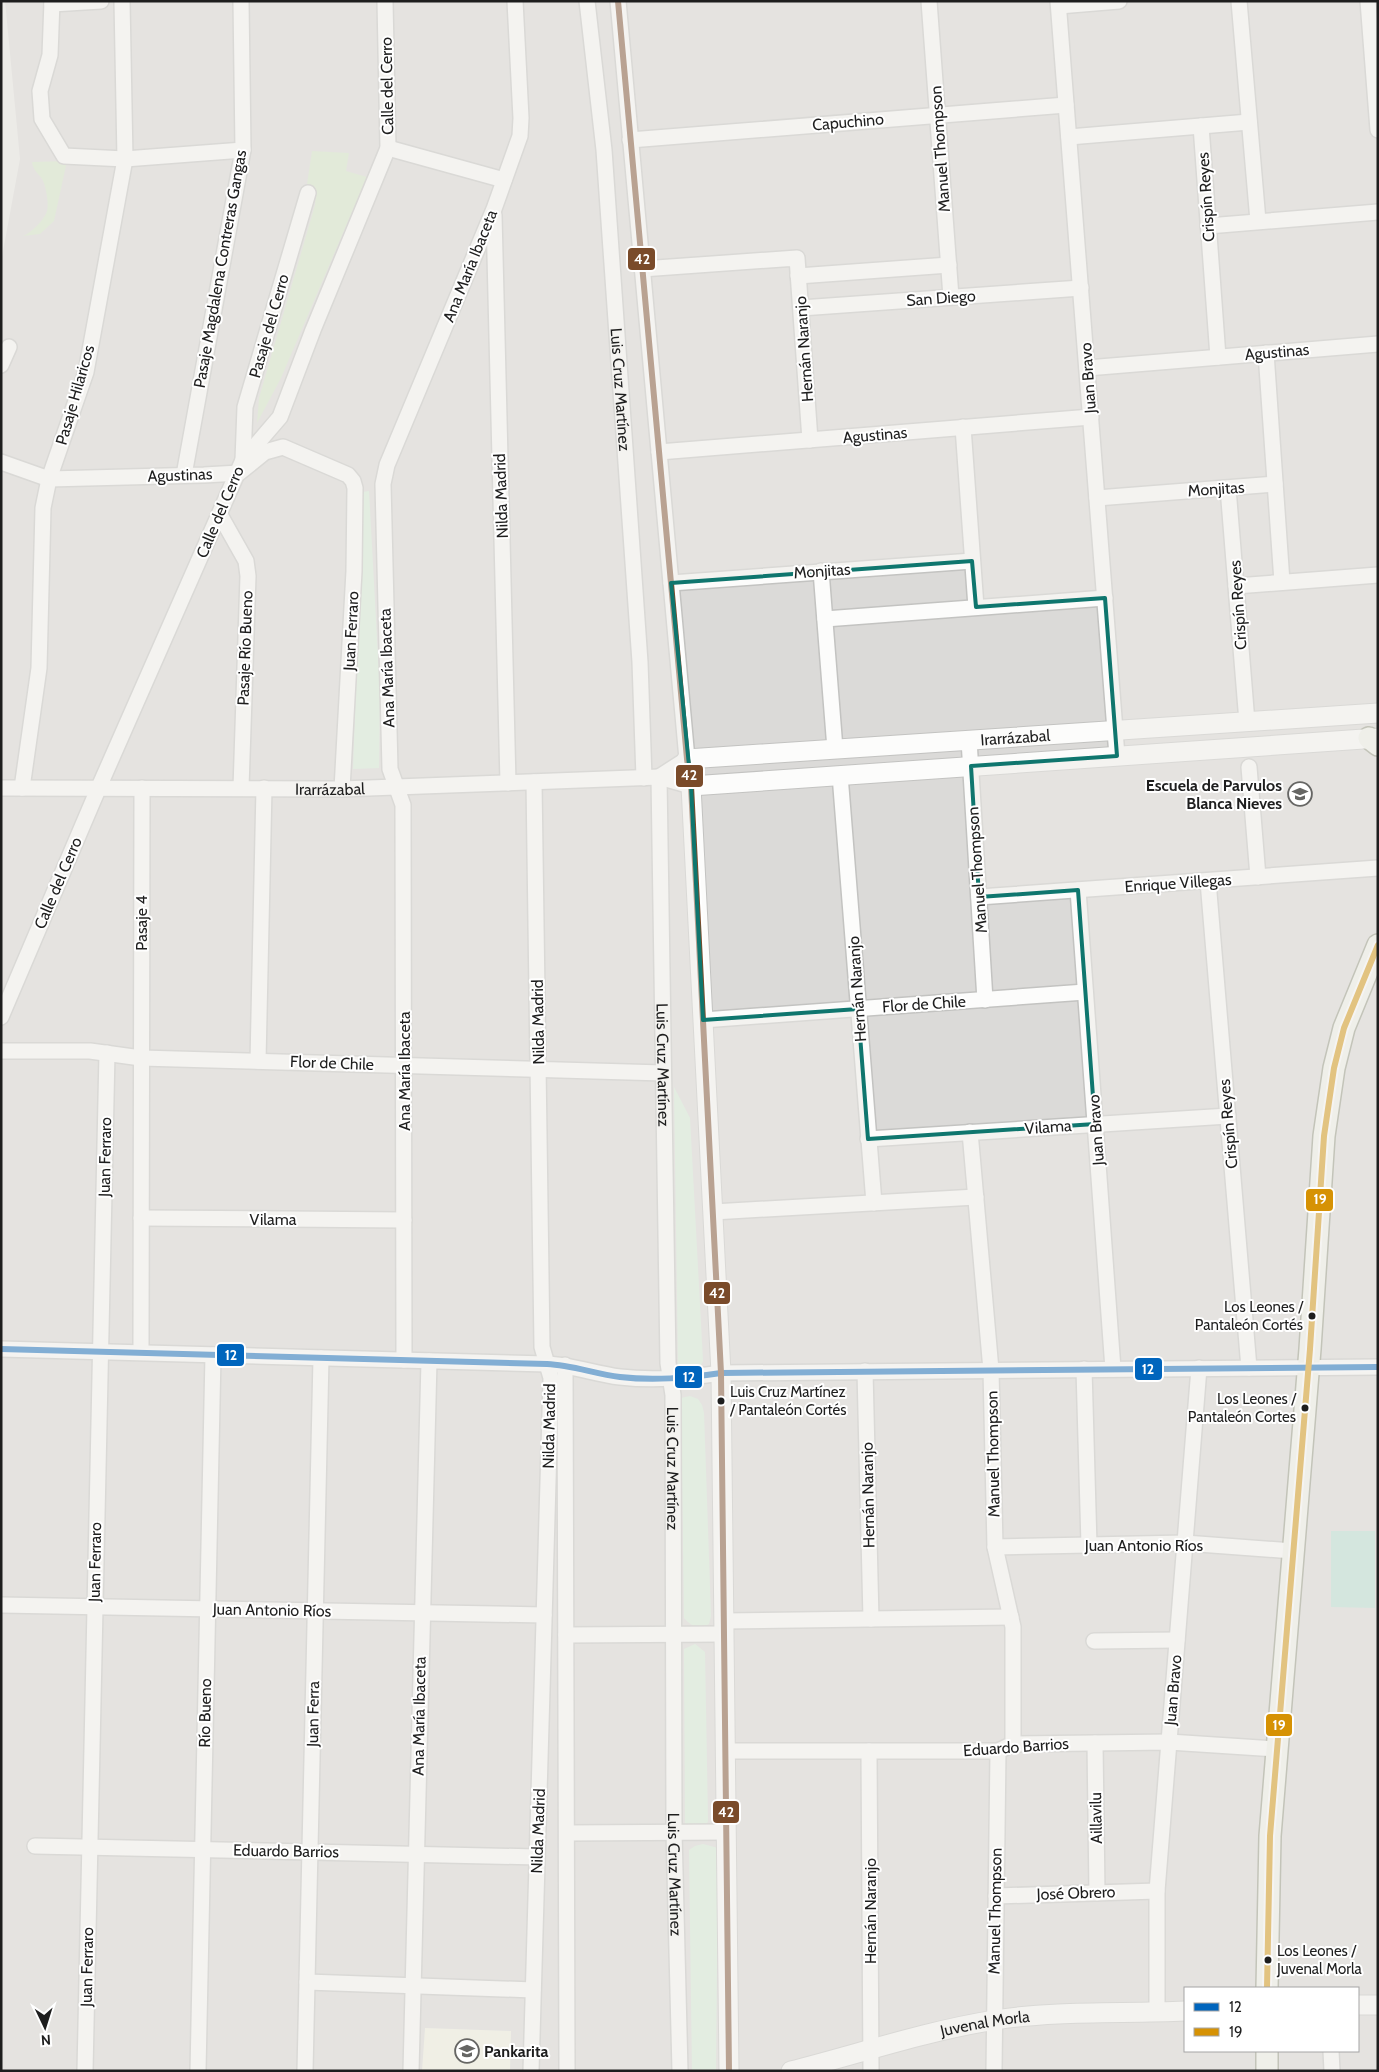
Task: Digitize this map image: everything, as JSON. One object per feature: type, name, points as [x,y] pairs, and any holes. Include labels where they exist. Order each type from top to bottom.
[{"type":"main road","points":[[1267,1987],[1268,1891],[1276,1749],[1308,1368],[1324,1136],[1331,1085],[1344,1028],[1378,945]]},
{"type":"main road","points":[[1267,2052],[1267,2071]]},
{"type":"street","points":[[101,1],[52,2],[50,55],[40,90],[42,119],[64,156],[125,159],[243,150]]},
{"type":"street","name":"Pasaje Hilaricos","points":[[22,788],[39,668],[43,508],[49,479],[86,372],[125,159],[122,1]]},
{"type":"street","name":"Pasaje Magdalena Contreras Gangas","points":[[184,475],[243,150],[241,1]]},
{"type":"street","name":"Calle del Cerro","points":[[1,1017],[99,787],[241,466],[280,417],[313,330],[388,148],[386,1]]},
{"type":"street","name":"Ana María Ibaceta","points":[[404,1360],[403,805],[390,769],[383,484],[387,465],[494,208],[520,136],[521,118],[516,1]]},
{"type":"street","name":"Luis Cruz Martínez","points":[[587,1],[604,150],[640,662],[651,778],[663,1073],[668,1363],[673,1395],[674,1832],[680,2071]]},
{"type":"street","name":"Luis Cruz Martínez","points":[[618,1],[687,759],[692,786],[721,1373],[729,2071]]},
{"type":"street","name":"Manuel Thompson","points":[[929,1],[951,297]]},
{"type":"street","points":[[1058,4],[1119,1]]},
{"type":"street","points":[[1240,1],[1258,221]]},
{"type":"street","points":[[1368,1],[1378,130]]},
{"type":"street","name":"Juan Bravo","points":[[1058,4],[1117,756]]},
{"type":"street","name":"Capuchino","points":[[630,140],[1066,105]]},
{"type":"street","points":[[1069,138],[1250,122]]},
{"type":"street","name":"Crispín Reyes","points":[[1200,126],[1218,357]]},
{"type":"street","points":[[388,148],[504,180]]},
{"type":"street","name":"Pasaje del Cerro","points":[[241,466],[245,407],[308,193]]},
{"type":"street","name":"Nilda Madrid","points":[[494,208],[508,783]]},
{"type":"street","points":[[1208,226],[1378,212]]},
{"type":"street","name":"Hernán Naranjo","points":[[642,269],[797,258],[810,440]]},
{"type":"street","name":"San Diego","points":[[798,276],[949,265]]},
{"type":"street","name":"San Diego","points":[[801,308],[1080,288]]},
{"type":"street","name":"Agustinas","points":[[1087,368],[1378,344]]},
{"type":"street","points":[[1,364],[9,347]]},
{"type":"street","points":[[1266,353],[1282,582]]},
{"type":"street","name":"Agustinas","points":[[659,452],[1091,417]]},
{"type":"street","points":[[963,427],[976,608]]},
{"type":"street","name":"Juan Ferraro","points":[[241,466],[265,452],[283,447],[348,475],[353,481],[355,488],[355,542],[342,789]]},
{"type":"street","name":"Agustinas","points":[[1,462],[49,479],[184,475],[241,466]]},
{"type":"street","name":"Monjitas","points":[[1097,498],[1275,484]]},
{"type":"street","name":"Crispín Reyes","points":[[1228,488],[1246,722]]},
{"type":"street","name":"Pasaje Río Bueno","points":[[220,515],[246,561],[248,576],[241,788]]},
{"type":"street","name":"Monjitas","points":[[671,583],[972,560]]},
{"type":"street","points":[[821,571],[835,749]]},
{"type":"street","points":[[1236,586],[1378,575]]},
{"type":"street","points":[[825,619],[1105,598]]},
{"type":"street","name":"Irarrázabal","points":[[651,778],[687,759],[1378,714]]},
{"type":"street","name":"Manuel Thompson","points":[[969,740],[985,1000]]},
{"type":"street","name":"Irarrázabal","points":[[1,788],[342,789],[651,778],[692,786],[1375,740]]},
{"type":"street","points":[[1249,767],[1258,877]]},
{"type":"street","name":"Hernán Naranjo","points":[[840,775],[874,1203]]},
{"type":"street","name":"Nilda Madrid","points":[[531,2071],[551,1378],[542,1347],[534,782]]},
{"type":"street","name":"Pasaje 4","points":[[141,1058],[142,788]]},
{"type":"street","points":[[258,1061],[264,788]]},
{"type":"street","name":"Enrique Villegas","points":[[979,898],[1378,868]]},
{"type":"street","name":"Crispín Reyes","points":[[1208,880],[1249,1368]]},
{"type":"street","name":"Juan Bravo","points":[[1078,890],[1113,1369]]},
{"type":"street","name":"Flor de Chile","points":[[703,1020],[1086,992]]},
{"type":"street","name":"Flor de Chile","points":[[1,1051],[107,1053],[141,1058],[663,1073]]},
{"type":"street","name":"Juan Ferraro","points":[[85,2071],[107,1053]]},
{"type":"street","points":[[141,1058],[141,1352]]},
{"type":"street","name":"Vilama","points":[[868,1138],[1228,1116]]},
{"type":"street","name":"Manuel Thompson","points":[[970,1132],[991,1370],[995,1547],[1014,1637],[1013,1744]]},
{"type":"street","points":[[713,1212],[976,1197]]},
{"type":"street","name":"Vilama","points":[[141,1218],[404,1220]]},
{"type":"street","points":[[1,1349],[547,1364],[565,1365],[617,1377],[670,1380],[721,1373],[1378,1367]]},
{"type":"street","name":"Río Bueno","points":[[198,2071],[213,1354]]},
{"type":"street","name":"Juan Ferra","points":[[305,2071],[321,1358]]},
{"type":"street","name":"Ana María Ibaceta","points":[[411,2071],[429,1361]]},
{"type":"street","name":"Nilda Madrid","points":[[565,1365],[567,2071]]},
{"type":"street","name":"Juan Bravo","points":[[1157,2012],[1157,1891],[1199,1368]]},
{"type":"street","points":[[1084,1369],[1089,1545]]},
{"type":"street","name":"Hernán Naranjo","points":[[865,1372],[870,1619]]},
{"type":"street","name":"Juan Antonio Ríos","points":[[995,1547],[1185,1543],[1293,1551]]},
{"type":"street","name":"Juan Antonio Ríos","points":[[1,1605],[544,1615]]},
{"type":"street","points":[[566,1635],[674,1635],[724,1628],[870,1619],[1011,1617]]},
{"type":"street","points":[[1094,1641],[1177,1640]]},
{"type":"street","name":"Eduardo Barrios","points":[[725,1751],[998,1751],[1013,1744],[1169,1742],[1276,1749]]},
{"type":"street","name":"Aillavilu","points":[[1095,1743],[1098,1893]]},
{"type":"street","name":"Hernán Naranjo","points":[[869,1751],[871,2071]]},
{"type":"street","name":"Manuel Thompson","points":[[994,2071],[998,1751]]},
{"type":"street","points":[[566,1834],[726,1832]]},
{"type":"street","name":"Eduardo Barrios","points":[[35,1846],[537,1857]]},
{"type":"street","name":"José Obrero","points":[[996,1896],[1157,1891]]},
{"type":"street","points":[[307,1982],[533,1990]]},
{"type":"street","points":[[1359,2005],[1378,2005]]},
{"type":"street","name":"Juvenal Morla","points":[[791,2071],[938,2032],[994,2020],[1056,2014],[1184,2011]]},
{"type":"street","points":[[1331,2052],[1332,2071]]},
{"type":"highlighted area","points":[[972,561],[976,607],[1105,598],[1117,756],[971,766],[979,897],[1078,890],[1095,1124],[868,1139],[858,1009],[703,1020],[691,786],[671,583]]},
{"type":"shaded area","points":[[5,1],[1378,1],[1378,2071],[1,2071],[1,262],[20,159]]},
{"type":"shaded area","name":"Pankarita","points":[[425,2028],[511,2031],[510,2071],[422,2071]]},
{"type":"green space","points":[[312,151],[349,153],[346,171],[367,177],[281,378],[257,423],[259,398],[315,205],[316,190],[307,184]]},
{"type":"green space","points":[[67,161],[54,221],[40,234],[23,236],[41,222],[48,208],[45,186],[34,169],[32,162]]},
{"type":"green space","points":[[369,491],[380,694],[379,768],[353,769],[363,492]]},
{"type":"green space","points":[[674,1087],[690,1118],[703,1361],[699,1369],[682,1375],[678,1366]]},
{"type":"green space","points":[[690,1396],[698,1399],[704,1413],[711,1616],[709,1624],[698,1627],[684,1618],[681,1398]]},
{"type":"green space","points":[[1331,1531],[1375,1531],[1375,1608],[1331,1607]]},
{"type":"green space","points":[[695,1644],[705,1652],[708,1821],[705,1828],[685,1827],[684,1649]]},
{"type":"green space","points":[[703,1844],[718,1848],[716,2071],[692,2071],[689,1850]]},
{"type":"transit line","name":"42","points":[[618,1],[691,786],[721,1373],[729,2071]]},
{"type":"transit line","name":"19","points":[[1267,1987],[1270,1836],[1310,1349],[1324,1136],[1334,1068],[1344,1028],[1378,945]]},
{"type":"transit line","name":"12","points":[[1,1349],[547,1364],[611,1376],[645,1379],[683,1378],[721,1373],[1378,1367]]},
{"type":"place","name":"Escuela de Parvulos Blanca Nieves","points":[[1300,794]]},
{"type":"place","name":"Los Leones / Pantaleón Cortés","points":[[1312,1316]]},
{"type":"place","name":"Luis Cruz Martínez / Pantaleón Cortés","points":[[721,1401]]},
{"type":"place","name":"Los Leones / Pantaleón Cortes","points":[[1305,1408]]},
{"type":"place","name":"Los Leones / Juvenal Morla","points":[[1268,1960]]},
{"type":"place","name":"Pankarita","points":[[467,2051]]}]
